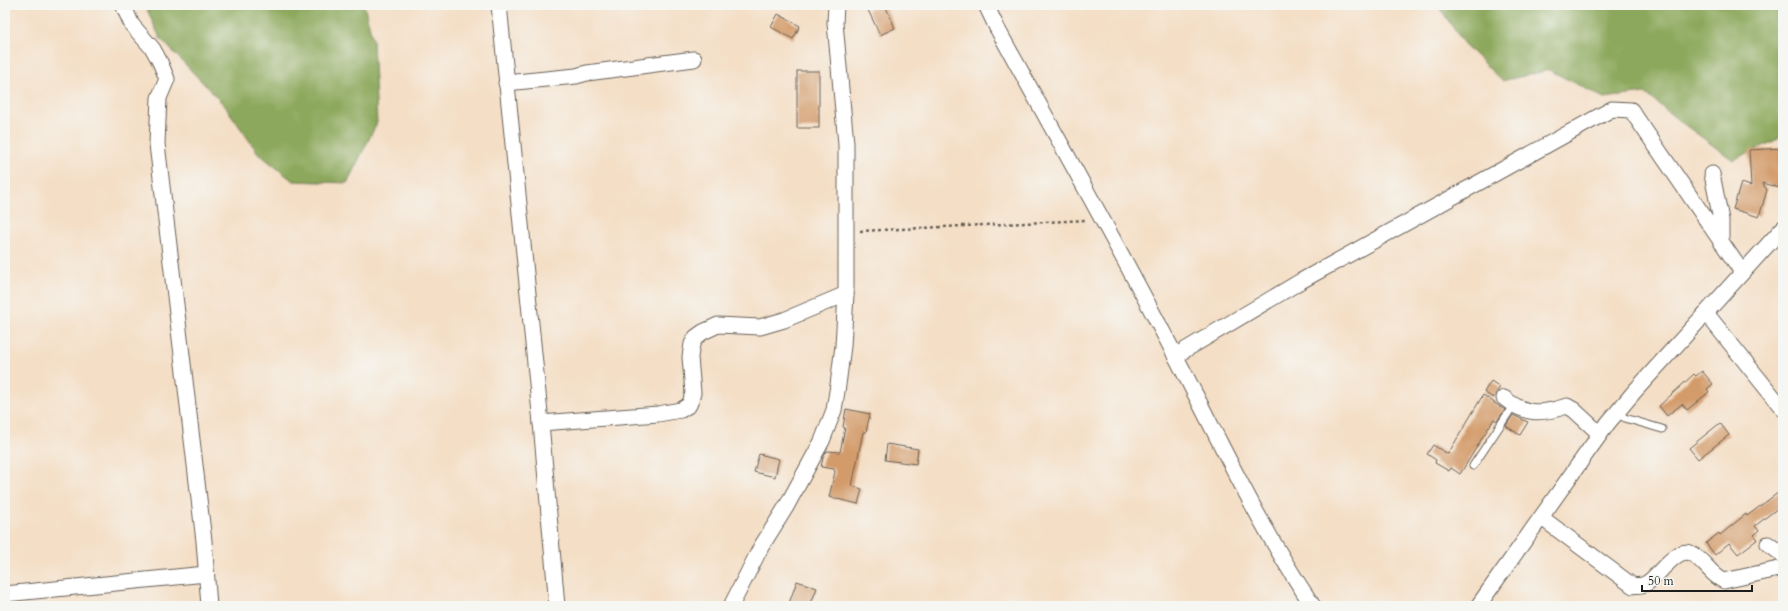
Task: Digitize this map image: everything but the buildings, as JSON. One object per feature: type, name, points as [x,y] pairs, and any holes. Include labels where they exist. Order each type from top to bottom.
[{"type":"street","points":[[123,5],[132,25],[153,49],[167,78],[159,98],[157,144],[204,541],[209,606]]},
{"type":"street","points":[[499,5],[542,423],[558,606]]},
{"type":"street","points":[[731,606],[760,547],[786,507],[826,432],[834,410],[843,346],[846,294],[846,144],[835,23],[836,5]]},
{"type":"street","points":[[986,5],[997,28],[1175,356],[1239,480],[1291,573],[1313,606]]},
{"type":"street","points":[[506,83],[576,76],[587,73],[694,59]]},
{"type":"street","points":[[1175,356],[1301,281],[1612,109],[1631,110],[1742,272]]},
{"type":"street","points":[[1712,174],[1721,220],[1721,242]]},
{"type":"street","points":[[1478,606],[1542,518],[1600,434],[1634,392],[1783,228]]},
{"type":"street","points":[[542,423],[658,414],[681,410],[689,405],[693,393],[690,356],[692,344],[696,337],[703,332],[718,325],[760,327],[784,320],[846,294]]},
{"type":"street","points":[[1706,313],[1783,409]]},
{"type":"street","points":[[1509,402],[1532,412],[1547,413],[1567,406],[1574,410],[1600,434]]},
{"type":"street","points":[[1542,518],[1633,586],[1645,584],[1677,555],[1684,552],[1690,553],[1716,578],[1724,581],[1783,568]]},
{"type":"street","points":[[1768,544],[1783,555]]},
{"type":"street","points":[[5,594],[206,574]]},
{"type":"lane","points":[[1473,466],[1509,402]]},
{"type":"lane","points":[[1617,413],[1625,418],[1662,429]]},
{"type":"path","points":[[846,232],[1082,221],[1099,215]]},
{"type":"green space","points":[[145,5],[364,5],[373,41],[377,123],[347,183],[293,181],[258,153],[225,106],[160,38]]},
{"type":"green space","points":[[1438,5],[1783,5],[1783,134],[1774,141],[1733,160],[1678,120],[1645,93],[1604,98],[1549,70],[1502,81],[1464,44]]}]
